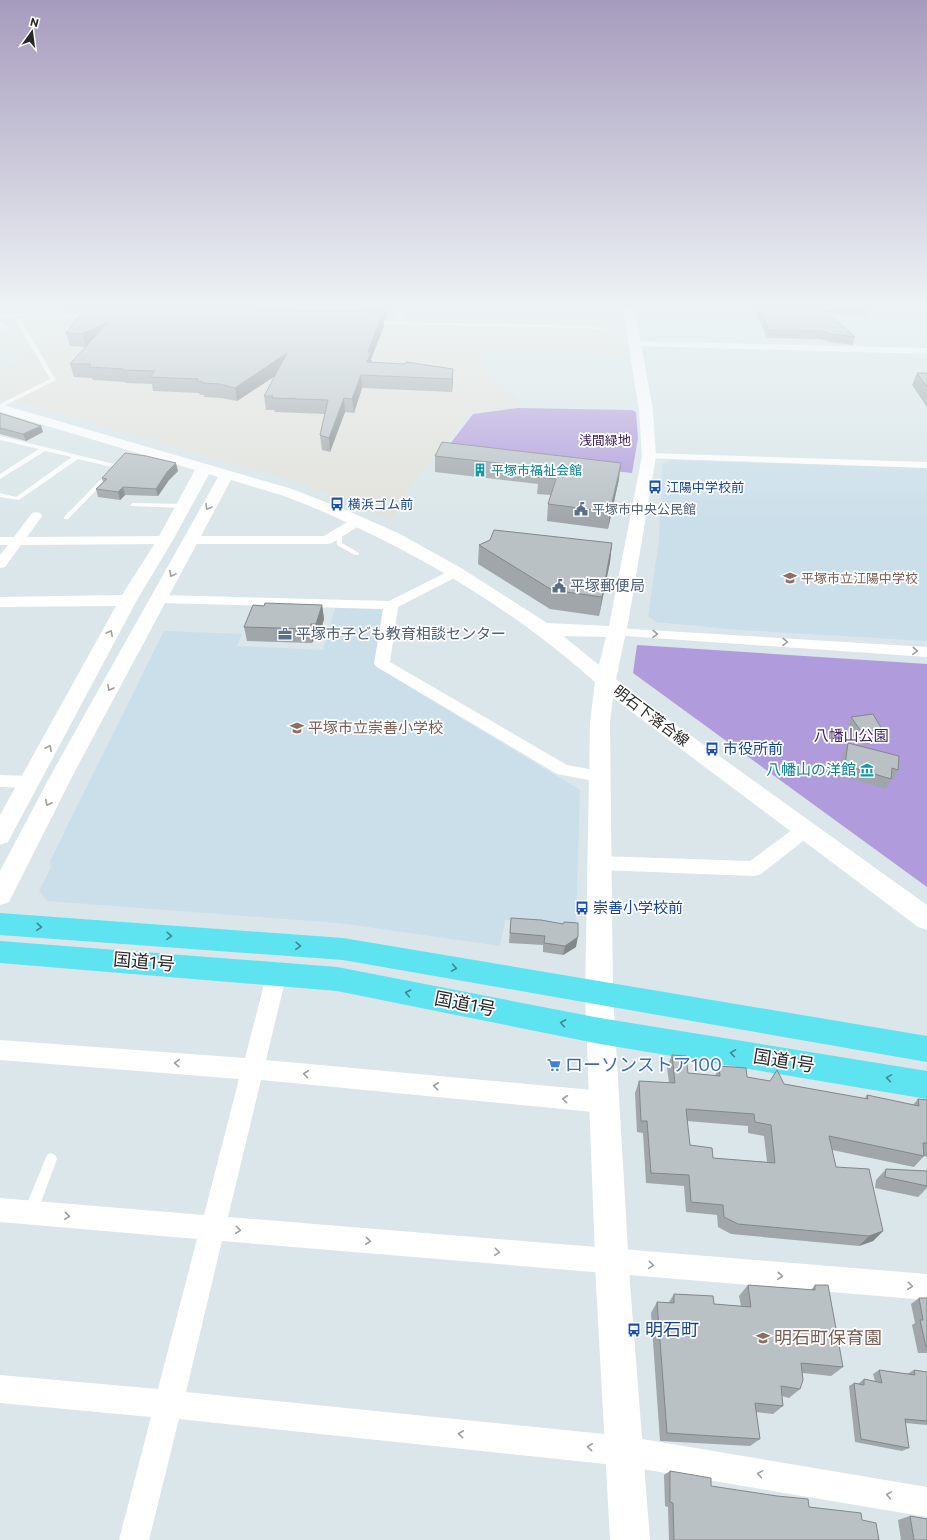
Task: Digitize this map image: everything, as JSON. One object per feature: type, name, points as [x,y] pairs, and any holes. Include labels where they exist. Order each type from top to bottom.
[{"type":"highway","name":"国道1号","points":[[0,924],[343,949],[927,1049]]},
{"type":"highway","name":"国道1号","points":[[0,952],[337,978],[600,1031],[927,1085]]},
{"type":"highway","points":[[874,1040],[916,1061],[927,1063]]},
{"type":"street","name":"明石下落合線","points":[[640,377],[646,410],[649,456],[635,538],[605,681],[630,702],[806,829],[927,919]]},
{"type":"street","points":[[0,407],[132,450],[228,474],[287,492],[358,521],[394,538],[455,572],[543,629],[605,681],[600,723],[599,776],[600,1031],[612,1262],[630,1540]]},
{"type":"street","points":[[649,456],[927,464]]},
{"type":"street","points":[[0,836],[128,600],[165,540],[204,468]]},
{"type":"street","points":[[0,895],[64,771],[190,540],[228,474]]},
{"type":"street","points":[[0,564],[36,516]]},
{"type":"street","points":[[190,540],[327,540],[358,521]]},
{"type":"street","points":[[0,541],[165,540]]},
{"type":"street","points":[[159,599],[391,605],[455,572]]},
{"type":"street","points":[[0,602],[128,600]]},
{"type":"street","points":[[391,605],[382,664],[563,770],[599,776]]},
{"type":"street","points":[[543,629],[616,632],[927,652]]},
{"type":"street","points":[[0,781],[30,782]]},
{"type":"street","points":[[599,863],[754,869],[806,829]]},
{"type":"street","points":[[134,1540],[277,973]]},
{"type":"street","points":[[0,1050],[253,1068],[604,1102]]},
{"type":"street","points":[[0,1210],[927,1287]]},
{"type":"street","points":[[0,1389],[168,1404],[624,1451],[927,1502]]},
{"type":"lane","points":[[0,407],[53,380],[51,377]]},
{"type":"lane","points":[[0,438],[76,457],[119,464],[66,518]]},
{"type":"lane","points":[[0,445],[7,440]]},
{"type":"lane","points":[[0,477],[44,449]]},
{"type":"lane","points":[[0,495],[17,499],[76,457]]},
{"type":"lane","points":[[133,506],[184,506]]},
{"type":"lane","points":[[339,533],[339,544],[357,554]]},
{"type":"lane","points":[[30,1213],[51,1159]]},
{"type":"shaded area","points":[[0,377],[490,377],[523,403],[510,409],[478,409],[468,415],[412,484],[391,520],[299,482],[0,396]]},
{"type":"shaded area","name":"平塚市立江陽中学校","points":[[672,460],[927,468],[927,641],[741,630],[656,622],[648,616],[659,540],[662,464]]},
{"type":"shaded area","name":"平塚市立崇善小学校","points":[[335,608],[380,609],[385,611],[375,666],[580,790],[576,925],[505,920],[500,946],[339,923],[47,901],[39,891],[51,867],[50,861],[164,631],[242,634],[237,646],[323,650]]},
{"type":"green space","name":"浅間緑地","points":[[518,408],[632,410],[636,412],[638,438],[632,473],[443,453],[473,414]]},
{"type":"green space","name":"八幡山公園","points":[[637,645],[927,664],[927,887],[633,673]]},
{"type":"building","points":[[150,377],[252,377],[235,388],[219,384],[202,383],[203,382],[197,381],[198,379]]},
{"type":"building","points":[[274,377],[360,377],[352,399],[344,398],[329,438],[320,435],[328,400],[272,398],[273,396],[264,396]]},
{"type":"building","points":[[403,377],[452,377],[452,379]]},
{"type":"building","points":[[920,377],[927,377],[927,387]]},
{"type":"building","points":[[0,413],[41,426],[23,434],[0,428]]},
{"type":"building","points":[[442,442],[621,463],[610,512],[548,504],[556,479],[538,477],[542,468],[435,456]]},
{"type":"building","points":[[125,453],[176,463],[167,472],[156,489],[123,487],[118,492],[96,489],[107,479],[102,478]]},
{"type":"building","points":[[494,530],[612,543],[602,597],[552,590],[479,545],[490,540]]},
{"type":"building","points":[[265,603],[322,605],[316,624],[311,624],[310,629],[244,627],[253,605],[264,606]]},
{"type":"building","points":[[873,714],[883,731],[861,731],[851,717]]},
{"type":"building","points":[[848,743],[899,756],[898,770],[892,768],[891,779],[845,765]]},
{"type":"building","points":[[511,918],[541,920],[563,924],[564,922],[578,923],[578,937],[565,946],[544,943],[545,936],[510,933]]},
{"type":"building","points":[[672,1055],[686,1056],[688,1073],[720,1076],[719,1066],[746,1068],[747,1077],[770,1081],[777,1070],[784,1084],[868,1099],[867,1095],[919,1106],[918,1099],[927,1100],[927,1143],[923,1143],[924,1156],[829,1136],[836,1167],[869,1169],[883,1231],[869,1236],[738,1224],[724,1217],[723,1205],[691,1202],[689,1175],[651,1173],[647,1121],[641,1121],[639,1081],[675,1083]],"holes":[[[686,1109],[754,1114],[755,1122],[771,1125],[775,1163],[713,1158],[712,1148],[690,1145]]]},
{"type":"building","points":[[886,1169],[927,1171],[927,1186],[885,1177]]},
{"type":"building","points":[[748,1285],[815,1290],[815,1285],[828,1285],[843,1367],[801,1363],[803,1380],[800,1389],[781,1386],[783,1406],[755,1403],[760,1439],[667,1433],[657,1302],[674,1303],[674,1294],[713,1296],[714,1304],[751,1307]]},
{"type":"building","points":[[919,1298],[927,1298],[927,1347],[920,1320],[923,1320]]},
{"type":"building","points":[[879,1370],[915,1375],[914,1370],[927,1372],[927,1421],[905,1419],[909,1448],[861,1439],[854,1383],[864,1385],[864,1379],[882,1383]]},
{"type":"building","points":[[670,1471],[711,1478],[711,1486],[808,1499],[809,1507],[861,1513],[862,1520],[876,1523],[879,1540],[674,1540],[673,1503],[670,1502]]},
{"type":"building","points":[[910,1516],[927,1519],[927,1540],[914,1540]]},
{"type":"place","name":"平塚市福祉会館","points":[[480,470]]},
{"type":"place","name":"江陽中学校前","points":[[655,487]]},
{"type":"place","name":"横浜ゴム前","points":[[337,504]]},
{"type":"place","name":"平塚市中央公民館","points":[[581,509]]},
{"type":"place","name":"平塚市立江陽中学校","points":[[790,578]]},
{"type":"place","name":"平塚郵便局","points":[[559,586]]},
{"type":"place","name":"平塚市子ども教育相談センター","points":[[285,634]]},
{"type":"place","name":"平塚市立崇善小学校","points":[[297,728]]},
{"type":"place","name":"市役所前","points":[[712,749]]},
{"type":"place","name":"八幡山の洋館","points":[[867,770]]},
{"type":"place","name":"崇善小学校前","points":[[582,908]]},
{"type":"place","name":"ローソンストア100","points":[[554,1065]]},
{"type":"place","name":"明石町","points":[[634,1330]]},
{"type":"place","name":"明石町保育園","points":[[763,1338]]}]
